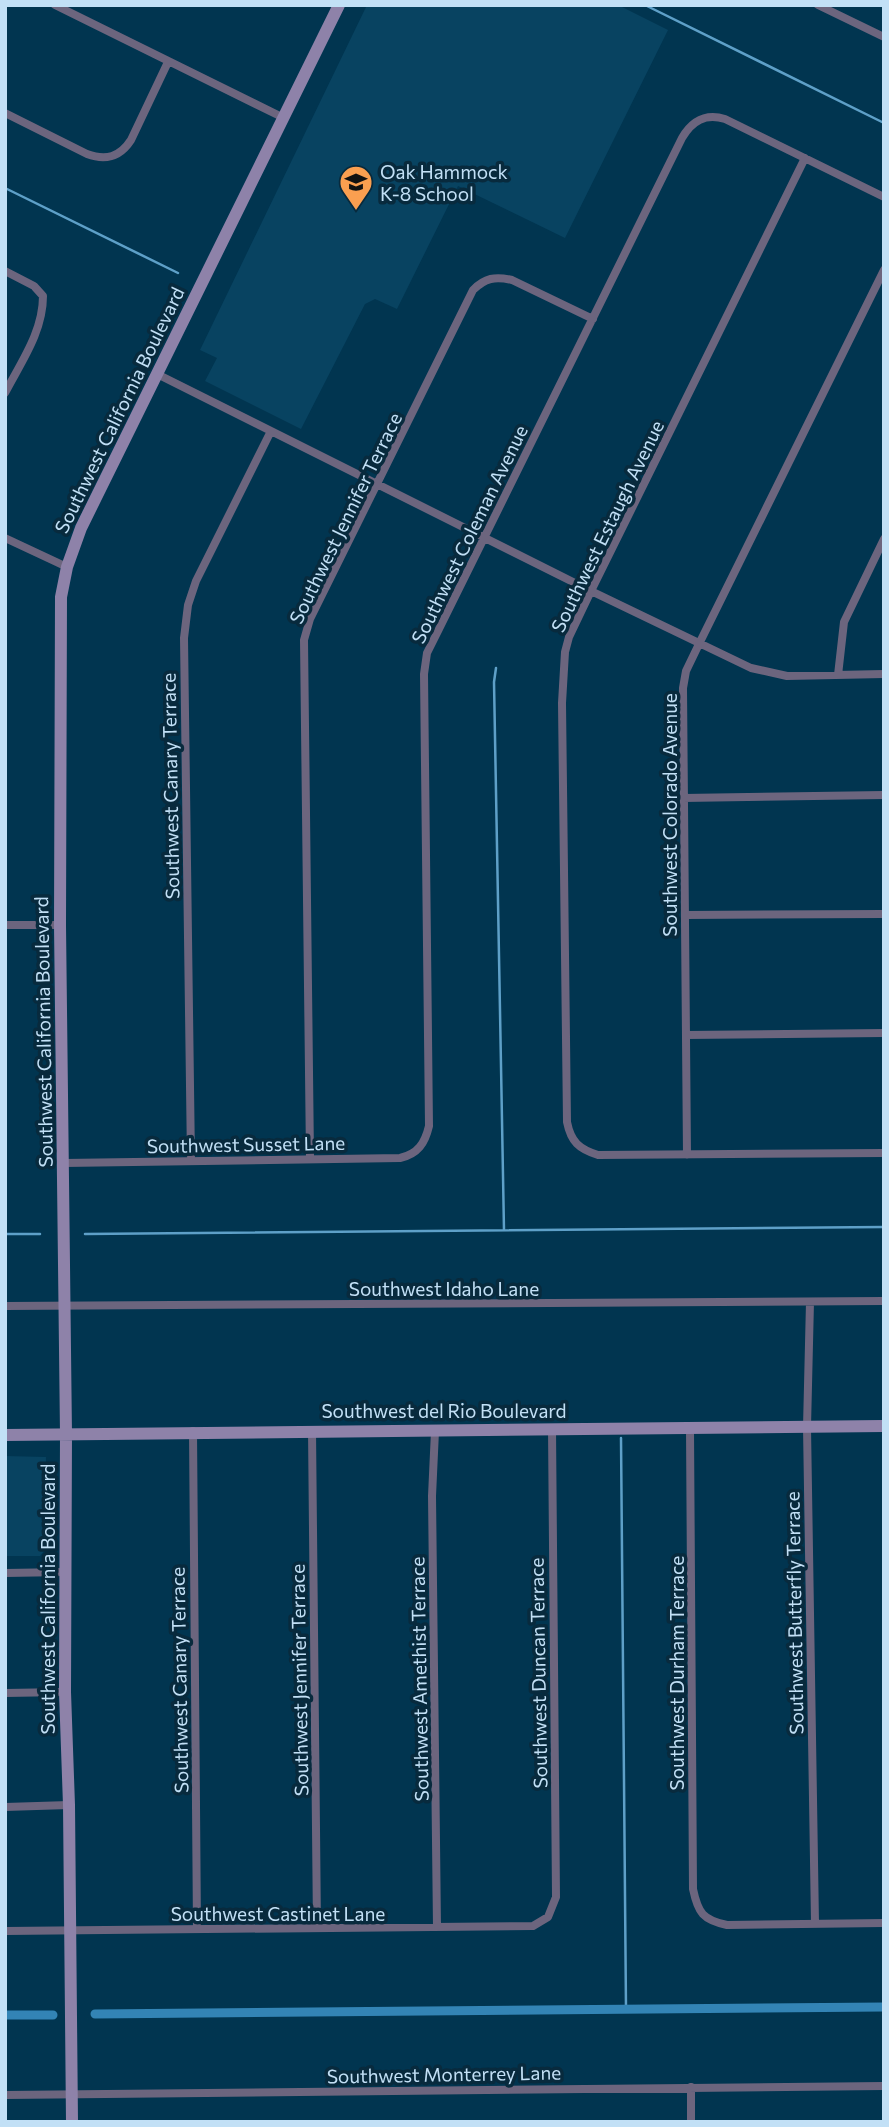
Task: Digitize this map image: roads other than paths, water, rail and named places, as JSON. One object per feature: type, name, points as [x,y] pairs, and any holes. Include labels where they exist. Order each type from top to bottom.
[{"type":"street","points":[[55,5],[284,118]]},
{"type":"street","name":"Southwest California Boulevard","points":[[72,2122],[69,1805],[65,1692],[66,1434],[60,925],[61,597],[67,567],[81,528],[339,5]]},
{"type":"street","points":[[818,5],[884,37]]},
{"type":"street","points":[[5,113],[87,154],[111,158],[131,140],[168,62]]},
{"type":"street","name":"Southwest Coleman Avenue","points":[[423,1144],[429,1126],[424,674],[427,653],[682,138],[696,121],[718,117],[805,158]]},
{"type":"street","points":[[805,158],[884,197]]},
{"type":"street","name":"Southwest Estaugh Avenue","points":[[687,1155],[598,1155],[584,1150],[569,1134],[563,674],[569,637],[805,158]]},
{"type":"street","name":"Southwest Colorado Avenue","points":[[687,1155],[684,678],[884,270]]},
{"type":"street","points":[[5,271],[34,286],[43,296],[43,313],[36,333],[5,393]]},
{"type":"street","name":"Southwest Jennifer Terrace","points":[[310,1158],[304,640],[310,619],[473,290],[488,278],[512,280],[593,319]]},
{"type":"street","points":[[157,374],[751,668],[787,676],[884,674]]},
{"type":"street","name":"Southwest Canary Terrace","points":[[191,1160],[184,638],[188,605],[196,581],[271,430]]},
{"type":"street","points":[[5,538],[67,567]]},
{"type":"street","points":[[838,675],[844,622],[884,539]]},
{"type":"street","points":[[683,798],[884,795]]},
{"type":"street","points":[[685,915],[884,914]]},
{"type":"street","points":[[5,925],[60,925]]},
{"type":"street","points":[[685,1035],[884,1033]]},
{"type":"street","name":"Southwest Susset Lane","points":[[64,1163],[400,1158],[413,1154],[423,1144]]},
{"type":"street","points":[[687,1155],[884,1153]]},
{"type":"street","name":"Southwest Idaho Lane","points":[[5,1306],[884,1301]]},
{"type":"street","name":"Southwest Butterfly Terrace","points":[[810,1302],[807,1427],[815,1923]]},
{"type":"street","name":"Southwest del Rio Boulevard","points":[[5,1435],[884,1426]]},
{"type":"street","name":"Southwest Duncan Terrace","points":[[548,1917],[556,1897],[552,1428]]},
{"type":"street","name":"Southwest Durham Terrace","points":[[690,1429],[693,1888],[696,1906],[703,1916],[727,1925],[815,1923]]},
{"type":"street","name":"Southwest Jennifer Terrace","points":[[312,1430],[317,1928]]},
{"type":"street","name":"Southwest Canary Terrace","points":[[193,1431],[197,1929]]},
{"type":"street","name":"Southwest Amethist Terrace","points":[[435,1431],[432,1510],[437,1927]]},
{"type":"street","points":[[5,1573],[66,1572]]},
{"type":"street","points":[[5,1693],[65,1692]]},
{"type":"street","points":[[5,1807],[69,1805]]},
{"type":"street","name":"Southwest Castinet Lane","points":[[5,1931],[533,1926],[548,1917]]},
{"type":"street","points":[[815,1923],[884,1923]]},
{"type":"street","name":"Southwest Monterrey Lane","points":[[5,2095],[884,2085]]},
{"type":"street","points":[[691,2087],[691,2122]]},
{"type":"waterway","points":[[645,5],[884,123]]},
{"type":"waterway","points":[[5,188],[178,273]]},
{"type":"waterway","points":[[496,668],[494,682],[504,1230]]},
{"type":"waterway","points":[[85,1234],[884,1227]]},
{"type":"waterway","points":[[5,1234],[40,1234]]},
{"type":"waterway","points":[[621,1438],[626,2009]]},
{"type":"waterway","points":[[95,2014],[884,2007]]},
{"type":"waterway","points":[[5,2015],[53,2015]]},
{"type":"place","name":"Oak Hammock K-8 School","points":[[356,212]]}]
